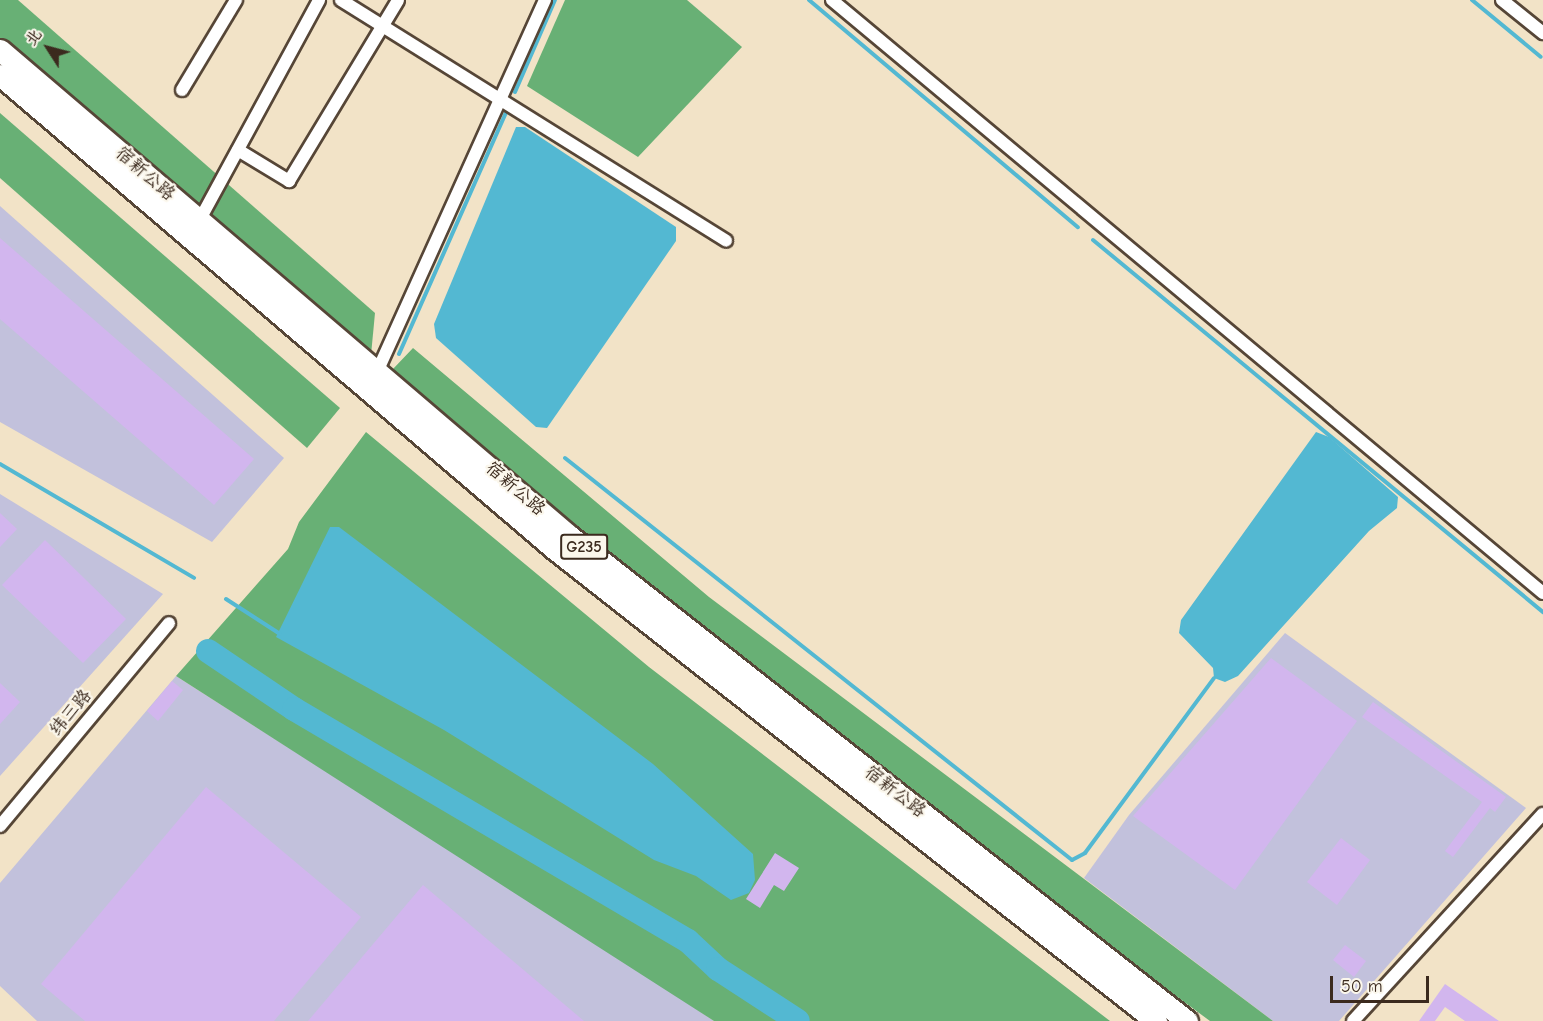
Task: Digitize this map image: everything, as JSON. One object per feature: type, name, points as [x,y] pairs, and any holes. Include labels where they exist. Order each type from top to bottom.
[{"type":"highway","name":"宿新公路","points":[[0,50],[195,229],[556,550],[1156,1021]]},
{"type":"highway","name":"宿新公路","points":[[0,75],[377,372],[568,535],[1187,1021]]},
{"type":"street","points":[[182,90],[236,0]]},
{"type":"street","points":[[195,229],[320,0]]},
{"type":"street","points":[[341,0],[502,97],[726,241]]},
{"type":"street","points":[[238,150],[289,182],[398,0]]},
{"type":"street","points":[[377,372],[545,0]]},
{"type":"street","points":[[832,0],[1543,593]]},
{"type":"street","points":[[1502,0],[1543,33]]},
{"type":"street","name":"纬三路","points":[[0,826],[169,623]]},
{"type":"street","points":[[1353,1021],[1543,814]]},
{"type":"shaded area","points":[[0,206],[284,458],[212,542],[0,422]]},
{"type":"shaded area","points":[[0,494],[163,594],[0,776]]},
{"type":"shaded area","points":[[1285,633],[1526,808],[1339,1021],[1273,1021],[1084,878],[1129,815]]},
{"type":"shaded area","points":[[176,676],[652,979],[714,1021],[37,1021],[0,986],[0,883]]},
{"type":"green space","points":[[0,0],[18,0],[375,313],[371,355],[0,38]]},
{"type":"green space","points":[[565,0],[687,0],[742,47],[638,157],[527,86]]},
{"type":"green space","points":[[0,113],[340,408],[307,448],[0,178]]},
{"type":"green space","points":[[413,348],[709,597],[1273,1021],[1210,1021],[1047,901],[572,528],[397,379],[393,369]]},
{"type":"green space","points":[[366,432],[649,667],[1110,1021],[714,1021],[176,676],[288,549],[299,522]]},
{"type":"water","points":[[516,127],[525,127],[676,227],[676,241],[547,428],[536,427],[436,338],[434,324]]},
{"type":"water","points":[[1316,432],[1329,437],[1398,497],[1397,508],[1369,531],[1238,676],[1225,682],[1214,678],[1213,668],[1179,633],[1181,620]]},
{"type":"water","points":[[330,527],[339,527],[653,764],[753,854],[755,880],[749,893],[731,900],[696,876],[654,860],[444,730],[276,637]]},
{"type":"building","points":[[0,238],[254,459],[214,505],[0,319]]},
{"type":"building","points":[[0,513],[17,529],[0,547]]},
{"type":"building","points":[[45,540],[126,619],[83,663],[2,585]]},
{"type":"building","points":[[1271,658],[1357,721],[1235,890],[1133,816]]},
{"type":"building","points":[[172,681],[183,690],[158,721],[147,711]]},
{"type":"building","points":[[0,683],[20,702],[0,724]]},
{"type":"building","points":[[1373,702],[1506,797],[1495,812],[1490,808],[1453,857],[1445,851],[1482,802],[1362,717]]},
{"type":"building","points":[[206,787],[361,917],[274,1021],[85,1021],[41,984]]},
{"type":"building","points":[[1341,838],[1370,860],[1337,905],[1307,882]]},
{"type":"building","points":[[775,853],[799,868],[784,891],[774,885],[760,908],[746,899]]},
{"type":"building","points":[[423,885],[584,1021],[308,1021]]},
{"type":"building","points":[[1345,945],[1366,961],[1354,977],[1333,960]]},
{"type":"building","points":[[1445,984],[1499,1021],[1465,1021],[1445,1007],[1435,1021],[1419,1021]]},
{"type":"waterway","points":[[515,92],[555,0]]},
{"type":"waterway","points":[[809,0],[1078,227]]},
{"type":"waterway","points":[[1472,0],[1541,57]]},
{"type":"waterway","points":[[399,354],[506,112]]},
{"type":"waterway","points":[[1093,240],[1543,612]]},
{"type":"waterway","points":[[565,458],[1072,860],[1085,853],[1214,678]]},
{"type":"waterway","points":[[0,464],[194,578]]},
{"type":"waterway","points":[[226,599],[280,634]]},
{"type":"waterway","points":[[208,651],[294,709],[688,941],[718,969],[798,1021]]}]
